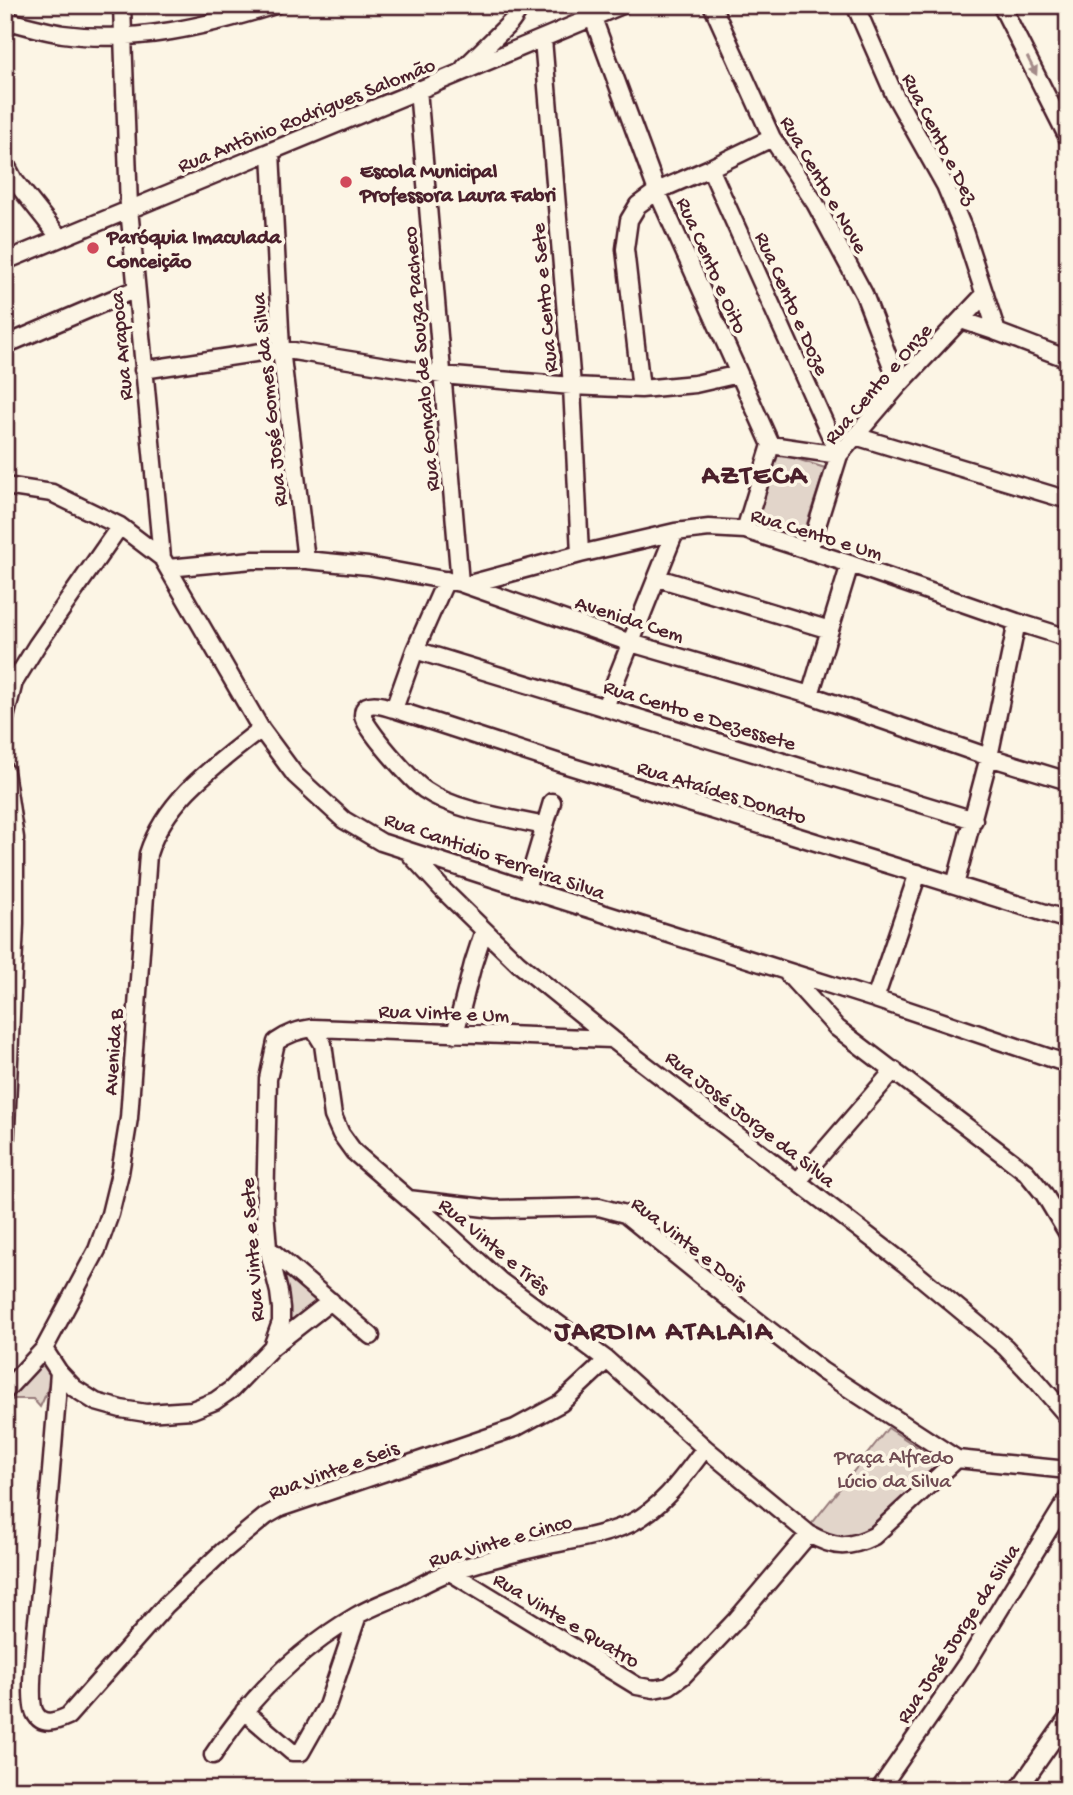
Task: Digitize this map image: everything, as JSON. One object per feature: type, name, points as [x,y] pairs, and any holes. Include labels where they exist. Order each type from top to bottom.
[{"type":"street","name":"Rua Arapoca","points":[[122,5],[129,208],[143,370],[165,563]]},
{"type":"street","points":[[5,20],[61,34],[122,36],[234,18],[275,5]]},
{"type":"street","points":[[457,75],[511,22],[523,5]]},
{"type":"street","name":"Rua Antônio Rodrigues Salomão","points":[[5,261],[622,5]]},
{"type":"street","name":"Rua Cento e Nove","points":[[712,5],[772,138],[814,202],[849,265],[873,314],[899,386]]},
{"type":"street","name":"Rua Cento e Dez","points":[[855,5],[894,94],[945,185],[963,228],[998,332]]},
{"type":"street","points":[[1001,5],[1068,138]]},
{"type":"street","name":"Rua Cento e Oito","points":[[593,18],[657,191],[771,445]]},
{"type":"street","name":"Rua Cento e Sete","points":[[543,39],[572,386],[580,554]]},
{"type":"street","name":"Rua Gonçalo de Souza Pacheco","points":[[418,89],[457,583]]},
{"type":"street","points":[[640,389],[625,249],[629,220],[638,205],[657,191],[772,138]]},
{"type":"street","name":"Rua José Gomes da Silva","points":[[271,152],[281,349],[306,560]]},
{"type":"street","points":[[5,163],[14,180],[60,238]]},
{"type":"street","name":"Rua Cento e Doze","points":[[709,168],[839,454]]},
{"type":"street","points":[[5,345],[136,289]]},
{"type":"street","name":"Rua Cento e Onze","points":[[809,551],[839,454],[985,294]]},
{"type":"street","points":[[961,320],[1068,359]]},
{"type":"street","points":[[143,370],[281,349],[442,376],[572,386],[640,389],[695,383],[739,374]]},
{"type":"street","points":[[855,436],[1068,500]]},
{"type":"street","points":[[745,530],[771,445],[839,454]]},
{"type":"street","name":"Rua Cantidio Ferreira Silva","points":[[5,486],[51,493],[120,526],[165,563],[261,729],[295,775],[344,820],[381,842],[875,999],[1068,1064]]},
{"type":"street","points":[[5,697],[37,645],[120,526]]},
{"type":"street","name":"Rua Cento e Um","points":[[457,583],[676,532],[709,528],[745,530],[1068,638]]},
{"type":"street","points":[[605,707],[676,532]]},
{"type":"street","name":"Avenida Cem","points":[[165,563],[306,560],[368,566],[457,583],[631,643],[810,695],[989,757],[1068,781]]},
{"type":"street","points":[[810,695],[850,564]]},
{"type":"street","points":[[658,578],[830,630]]},
{"type":"street","points":[[394,709],[415,650],[457,583]]},
{"type":"street","points":[[956,885],[989,757],[1017,622]]},
{"type":"street","name":"Rua Cento e Dezessete","points":[[415,650],[974,820]]},
{"type":"street","points":[[5,718],[15,682]]},
{"type":"street","name":"Rua Ataídes Donato","points":[[545,826],[454,805],[426,790],[403,770],[380,742],[363,718],[365,708],[375,704],[394,709],[562,764],[1068,920]]},
{"type":"street","name":"Avenida B","points":[[8,1381],[44,1349],[97,1250],[110,1214],[120,1173],[128,1118],[148,854],[154,836],[164,818],[197,780],[261,729]]},
{"type":"street","points":[[5,771],[15,838],[10,924],[5,1151]]},
{"type":"street","points":[[526,890],[552,802]]},
{"type":"street","name":"Rua José Jorge da Silva","points":[[408,852],[518,963],[612,1039],[905,1264],[1005,1348],[1045,1389],[1068,1418]]},
{"type":"street","points":[[875,999],[918,873]]},
{"type":"street","points":[[455,1034],[484,930]]},
{"type":"street","points":[[786,972],[837,1028],[1026,1172],[1044,1194],[1068,1234]]},
{"type":"street","name":"Rua Vinte e Um","points":[[276,1042],[295,1031],[313,1028],[612,1039]]},
{"type":"street","name":"Rua Vinte e Três","points":[[313,1028],[323,1044],[333,1116],[341,1134],[354,1152],[500,1281],[607,1360],[705,1448],[809,1534]]},
{"type":"street","name":"Rua Vinte e Sete","points":[[44,1349],[59,1373],[74,1388],[96,1402],[146,1413],[192,1410],[215,1401],[232,1389],[272,1347],[281,1322],[281,1308],[268,1248],[265,1211],[268,1079],[276,1042]]},
{"type":"street","points":[[799,1181],[894,1070]]},
{"type":"street","name":"Rua Vinte e Dois","points":[[408,1199],[494,1209],[599,1207],[625,1214],[822,1371],[957,1459],[1068,1470]]},
{"type":"street","points":[[268,1248],[371,1336]]},
{"type":"street","points":[[272,1347],[331,1301]]},
{"type":"street","name":"Rua Vinte e Seis","points":[[59,1373],[32,1704],[38,1718],[46,1722],[68,1716],[166,1605],[222,1552],[266,1516],[280,1508],[515,1427],[561,1403],[607,1360]]},
{"type":"street","name":"Rua Vinte e Cinco","points":[[213,1755],[268,1683],[314,1644],[358,1615],[450,1572],[528,1549],[606,1532],[632,1522],[656,1506],[705,1448]]},
{"type":"street","points":[[809,1534],[822,1542],[844,1546],[859,1544],[874,1536],[957,1459]]},
{"type":"street","name":"Rua José Jorge da Silva","points":[[879,1790],[967,1663],[1068,1498]]},
{"type":"street","name":"Rua Vinte e Quatro","points":[[450,1572],[637,1686],[653,1689],[669,1686],[683,1676],[737,1619],[809,1534]]},
{"type":"street","points":[[244,1711],[292,1752],[302,1752],[327,1706],[358,1615]]},
{"type":"street","points":[[1018,1790],[1062,1738],[1068,1718]]},
{"type":"green space","points":[[778,453],[825,468],[801,542],[754,527]]},
{"type":"green space","points":[[277,1264],[317,1301],[283,1329]]},
{"type":"green space","points":[[37,1363],[44,1365],[49,1375],[48,1388],[40,1407],[33,1399],[5,1402],[5,1397]]},
{"type":"green space","name":"Praça Alfredo Lúcio da Silva","points":[[888,1428],[939,1461],[920,1484],[866,1534],[844,1538],[825,1534],[810,1526]]},
{"type":"place","name":"Escola Municipal Professora Laura Fabri","points":[[346,182]]},
{"type":"place","name":"Paróquia Imaculada Conceição","points":[[93,248]]},
{"type":"district","name":"AZTECA","points":[[755,473]]},
{"type":"district","name":"JARDIM ATALAIA","points":[[664,1329]]}]
